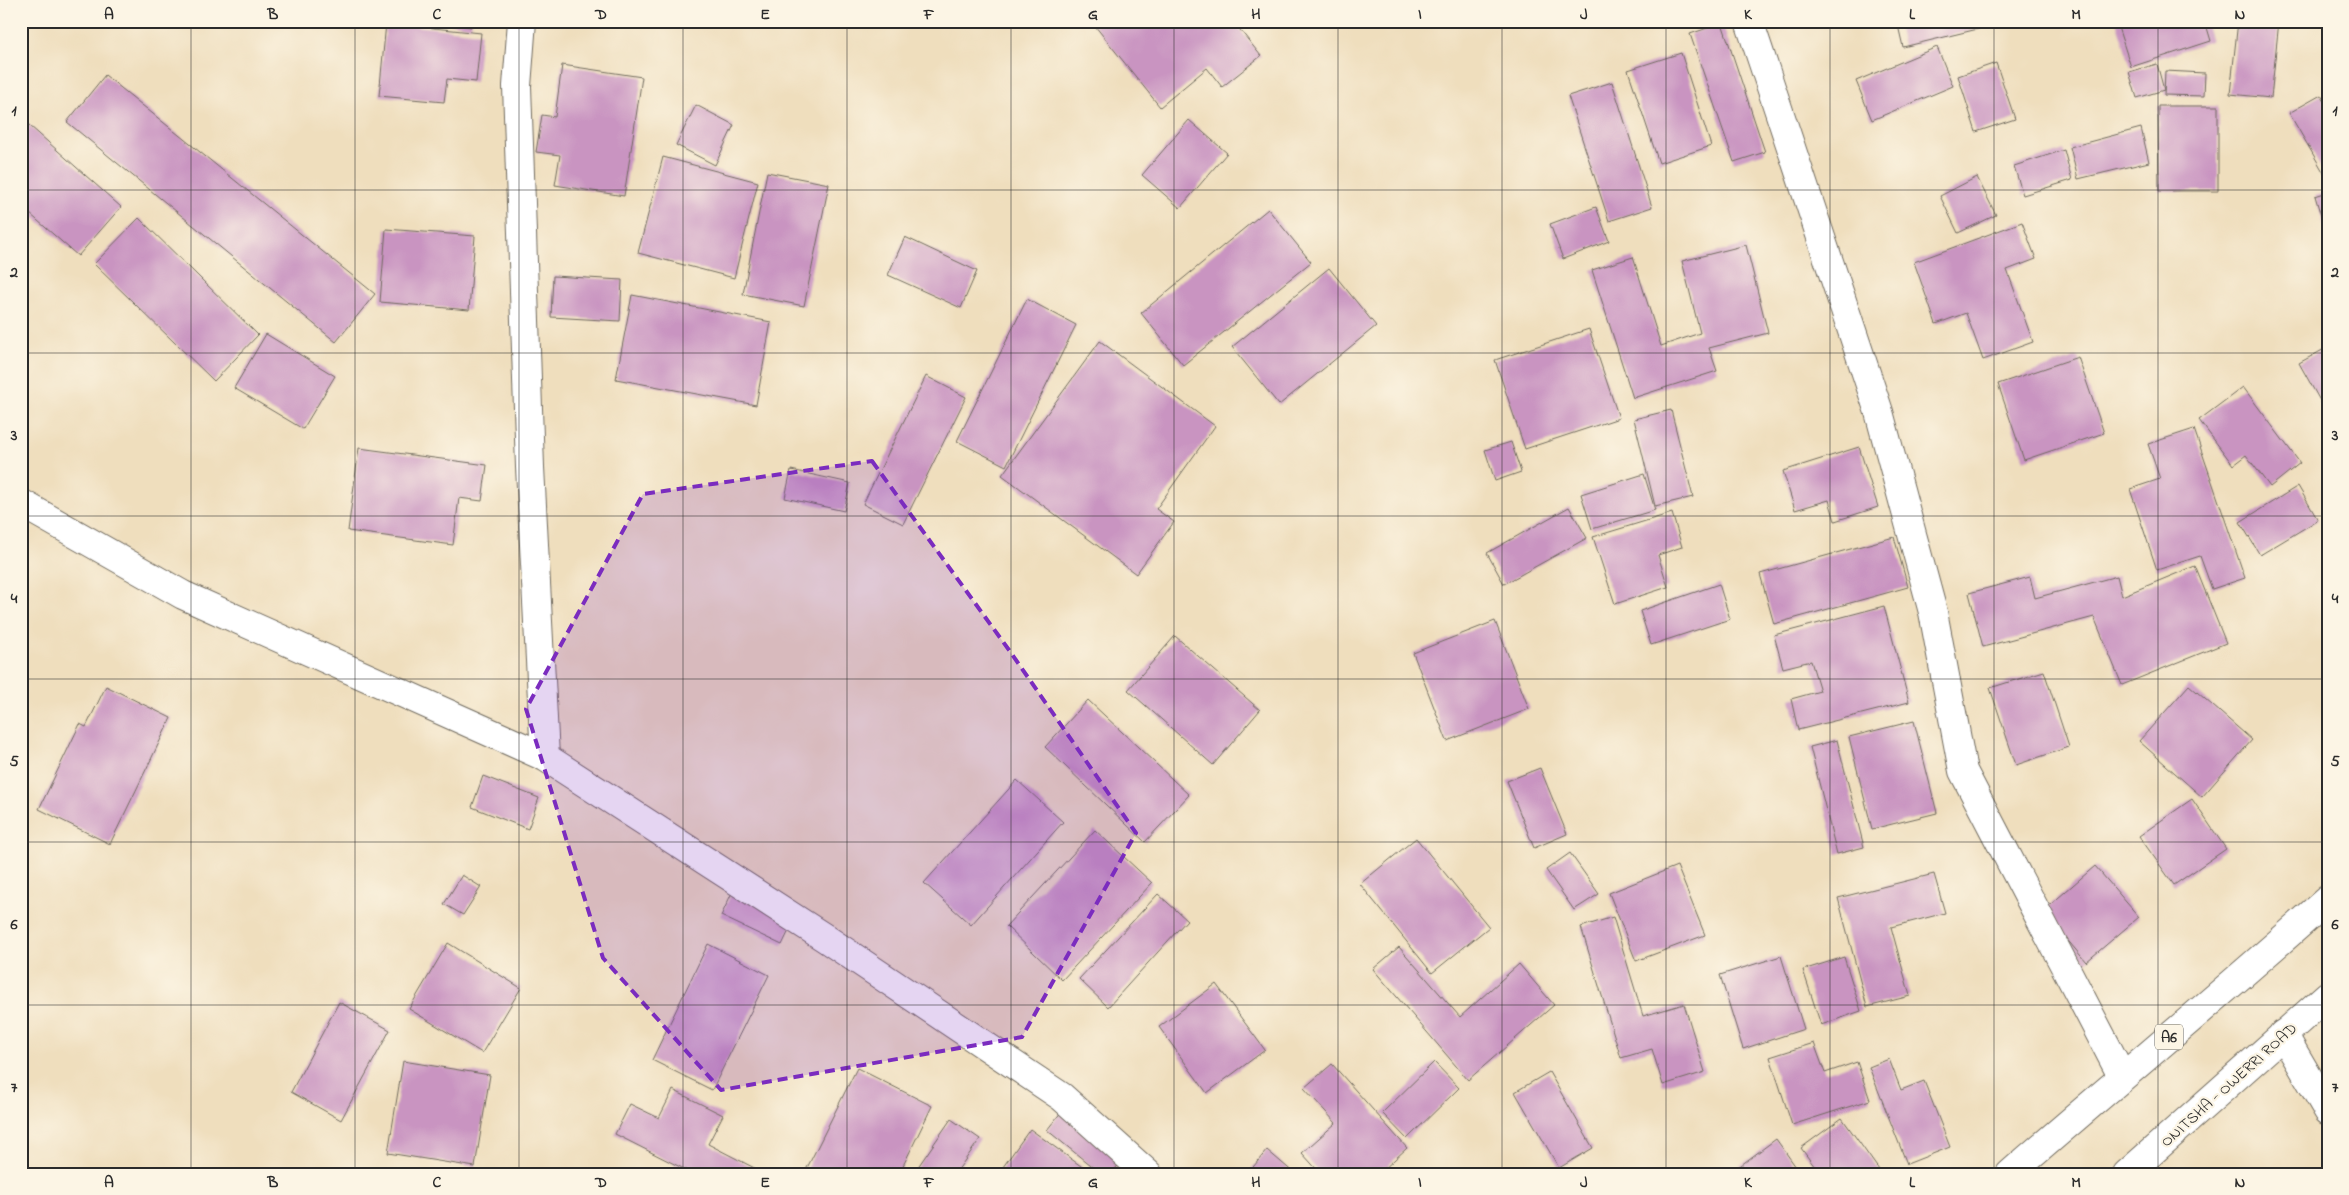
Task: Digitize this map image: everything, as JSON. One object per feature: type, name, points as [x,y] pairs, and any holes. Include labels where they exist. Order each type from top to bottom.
[{"type":"main road","points":[[522,21],[517,86],[530,467],[545,757]]},
{"type":"main road","points":[[1749,21],[1879,412],[1933,612],[1963,771],[2122,1076]]},
{"type":"main road","points":[[21,503],[183,595],[545,757],[825,938],[1062,1098],[1148,1174]]},
{"type":"main road","name":"A6","points":[[2010,1174],[2122,1076],[2246,972],[2328,899]]},
{"type":"main road","name":"ONITSHA - OWERRI ROAD","points":[[2127,1174],[2328,995]]},
{"type":"main road","points":[[2284,1034],[2328,1111]]},
{"type":"highlighted area","points":[[872,461],[1009,650],[1136,833],[1022,1037],[721,1090],[603,958],[526,709],[643,494]]},
{"type":"building","points":[[437,21],[472,21],[471,27]]},
{"type":"building","points":[[1091,21],[1233,21],[1261,56],[1222,87],[1207,68],[1160,107]]},
{"type":"building","points":[[1897,21],[1980,21],[1982,28],[1903,47]]},
{"type":"building","points":[[2116,21],[2205,21],[2211,41],[2131,67]]},
{"type":"building","points":[[2238,21],[2279,21],[2271,98],[2230,94]]},
{"type":"building","points":[[386,23],[481,33],[476,82],[447,79],[444,102],[379,96]]},
{"type":"building","points":[[1722,23],[1765,152],[1734,162],[1690,34]]},
{"type":"building","points":[[1937,47],[1953,86],[1872,120],[1856,81]]},
{"type":"building","points":[[1681,53],[1711,146],[1659,163],[1628,70]]},
{"type":"building","points":[[1996,63],[2015,119],[1976,132],[1958,76]]},
{"type":"building","points":[[2157,64],[2164,90],[2137,98],[2129,72]]},
{"type":"building","points":[[562,65],[642,77],[624,196],[555,185],[560,155],[536,152],[542,115],[555,117]]},
{"type":"building","points":[[2165,71],[2205,73],[2204,96],[2164,95]]},
{"type":"building","points":[[105,75],[375,294],[336,342],[67,122]]},
{"type":"building","points":[[1612,82],[1652,207],[1609,221],[1568,96]]},
{"type":"building","points":[[2321,95],[2328,107],[2328,180],[2289,113]]},
{"type":"building","points":[[696,105],[734,125],[715,165],[676,145]]},
{"type":"building","points":[[2158,106],[2218,106],[2218,191],[2159,191]]},
{"type":"building","points":[[21,118],[121,207],[78,256],[21,206]]},
{"type":"building","points":[[1189,120],[1227,153],[1180,208],[1142,175]]},
{"type":"building","points":[[2141,128],[2149,162],[2078,179],[2070,147]]},
{"type":"building","points":[[2064,150],[2072,180],[2023,195],[2014,166]]},
{"type":"building","points":[[663,157],[758,182],[734,278],[638,253]]},
{"type":"building","points":[[767,172],[829,184],[804,306],[743,294]]},
{"type":"building","points":[[1977,177],[1996,215],[1958,233],[1940,196]]},
{"type":"building","points":[[2328,192],[2328,236],[2327,236],[2315,196]]},
{"type":"building","points":[[1596,207],[1609,241],[1563,259],[1550,224]]},
{"type":"building","points":[[1268,209],[1311,262],[1183,365],[1141,313]]},
{"type":"building","points":[[139,218],[258,335],[214,381],[94,264]]},
{"type":"building","points":[[2022,222],[2036,259],[2007,270],[2033,342],[1983,360],[1966,313],[1936,324],[1914,262]]},
{"type":"building","points":[[386,229],[475,236],[469,310],[380,302]]},
{"type":"building","points":[[905,237],[977,271],[961,308],[888,275]]},
{"type":"building","points":[[1746,245],[1768,333],[1709,348],[1717,371],[1633,398],[1592,270],[1633,257],[1661,346],[1700,333],[1682,261]]},
{"type":"building","points":[[1329,268],[1376,326],[1279,405],[1232,347]]},
{"type":"building","points":[[553,276],[622,280],[620,321],[551,317]]},
{"type":"building","points":[[632,295],[771,322],[756,405],[616,379]]},
{"type":"building","points":[[1027,299],[1076,325],[1006,466],[957,441]]},
{"type":"building","points":[[1589,329],[1619,418],[1525,449],[1495,360]]},
{"type":"building","points":[[266,334],[335,376],[303,429],[234,388]]},
{"type":"building","points":[[1100,341],[1215,426],[1156,509],[1174,522],[1136,574],[1002,475]]},
{"type":"building","points":[[2328,347],[2328,415],[2299,363]]},
{"type":"building","points":[[2078,357],[2104,433],[2024,460],[1998,384]]},
{"type":"building","points":[[926,376],[966,397],[903,524],[863,504]]},
{"type":"building","points":[[2243,387],[2300,463],[2270,487],[2246,455],[2233,465],[2199,420]]},
{"type":"building","points":[[1671,410],[1693,497],[1655,506],[1634,419]]},
{"type":"building","points":[[2194,429],[2245,578],[2212,589],[2200,556],[2157,570],[2130,489],[2160,479],[2148,444]]},
{"type":"building","points":[[1511,442],[1521,472],[1495,481],[1485,450]]},
{"type":"building","points":[[1859,447],[1878,507],[1835,521],[1829,500],[1795,510],[1783,471]]},
{"type":"building","points":[[359,448],[487,465],[482,501],[459,498],[453,545],[348,531]]},
{"type":"building","points":[[791,470],[850,483],[844,511],[785,498]]},
{"type":"building","points":[[1644,474],[1655,510],[1592,529],[1581,494]]},
{"type":"building","points":[[2298,486],[2318,520],[2260,555],[2240,522]]},
{"type":"building","points":[[1569,507],[1587,538],[1504,584],[1487,553]]},
{"type":"building","points":[[1672,513],[1682,547],[1658,555],[1668,587],[1615,604],[1593,537]]},
{"type":"building","points":[[1894,537],[1908,587],[1774,624],[1760,574]]},
{"type":"building","points":[[2195,566],[2226,643],[2122,685],[2094,617],[1983,647],[1969,593],[2030,577],[2035,598],[2117,576],[2122,596]]},
{"type":"building","points":[[1719,584],[1730,619],[1651,645],[1640,611]]},
{"type":"building","points":[[1884,606],[1909,702],[1798,730],[1791,699],[1820,691],[1811,661],[1783,668],[1774,635]]},
{"type":"building","points":[[1495,621],[1529,709],[1447,741],[1413,653]]},
{"type":"building","points":[[1175,636],[1260,710],[1213,765],[1128,690]]},
{"type":"building","points":[[2044,671],[2069,747],[2016,765],[1990,688]]},
{"type":"building","points":[[2189,685],[2252,740],[2202,797],[2139,741]]},
{"type":"building","points":[[106,686],[171,718],[110,844],[39,809],[80,724],[86,727]]},
{"type":"building","points":[[1088,700],[1189,795],[1145,842],[1045,747]]},
{"type":"building","points":[[1914,721],[1937,813],[1872,829],[1849,737]]},
{"type":"building","points":[[1837,740],[1864,847],[1837,854],[1810,747]]},
{"type":"building","points":[[1540,768],[1567,834],[1534,848],[1507,781]]},
{"type":"building","points":[[483,776],[539,798],[528,829],[472,807]]},
{"type":"building","points":[[1017,780],[1063,822],[971,925],[924,883]]},
{"type":"building","points":[[2192,799],[2226,849],[2174,885],[2139,836]]},
{"type":"building","points":[[1095,830],[1152,883],[1062,980],[1006,926]]},
{"type":"building","points":[[1416,838],[1489,927],[1432,973],[1360,884]]},
{"type":"building","points":[[1570,853],[1599,894],[1574,910],[1546,870]]},
{"type":"building","points":[[1677,866],[1705,935],[1636,961],[1609,893]]},
{"type":"building","points":[[2095,866],[2139,917],[2086,962],[2043,911]]},
{"type":"building","points":[[1934,874],[1945,913],[1891,927],[1910,996],[1867,1007],[1838,898]]},
{"type":"building","points":[[462,875],[481,887],[463,915],[444,904]]},
{"type":"building","points":[[736,884],[797,914],[782,945],[721,916]]},
{"type":"building","points":[[1158,894],[1187,920],[1108,1007],[1079,979]]},
{"type":"building","points":[[1613,917],[1643,1016],[1684,1004],[1705,1072],[1663,1085],[1652,1049],[1621,1058],[1581,927]]},
{"type":"building","points":[[448,943],[521,988],[482,1053],[409,1009]]},
{"type":"building","points":[[708,944],[769,975],[712,1090],[652,1060]]},
{"type":"building","points":[[1399,947],[1460,1017],[1519,964],[1554,1005],[1468,1080],[1373,969]]},
{"type":"building","points":[[1781,956],[1804,1029],[1743,1049],[1720,975]]},
{"type":"building","points":[[1844,957],[1861,1011],[1821,1025],[1803,970]]},
{"type":"building","points":[[1216,984],[1265,1050],[1207,1093],[1159,1027]]},
{"type":"building","points":[[339,1002],[390,1030],[341,1120],[291,1092]]},
{"type":"building","points":[[1814,1043],[1825,1073],[1857,1062],[1870,1100],[1792,1125],[1770,1057]]},
{"type":"building","points":[[1889,1059],[1901,1090],[1924,1081],[1950,1147],[1907,1164],[1869,1067]]},
{"type":"building","points":[[403,1061],[490,1075],[475,1167],[388,1153]]},
{"type":"building","points":[[1434,1062],[1459,1088],[1407,1139],[1382,1113]]},
{"type":"building","points":[[1332,1064],[1407,1148],[1382,1171],[1385,1174],[1321,1174],[1302,1153],[1336,1123],[1304,1088]]},
{"type":"building","points":[[857,1068],[932,1106],[899,1174],[804,1174]]},
{"type":"building","points":[[1549,1072],[1593,1148],[1559,1168],[1515,1092]]},
{"type":"building","points":[[673,1090],[723,1115],[708,1144],[766,1174],[694,1174],[615,1134],[630,1104],[659,1118]]},
{"type":"building","points":[[1069,1102],[1130,1151],[1111,1174],[1101,1174],[1047,1130]]},
{"type":"building","points":[[1842,1118],[1879,1170],[1875,1174],[1820,1174],[1801,1148]]},
{"type":"building","points":[[951,1119],[980,1139],[955,1174],[913,1174]]},
{"type":"building","points":[[1030,1129],[1085,1169],[1082,1174],[998,1174]]},
{"type":"building","points":[[1776,1139],[1801,1174],[1741,1174],[1737,1168]]},
{"type":"building","points":[[1267,1150],[1295,1174],[1251,1174],[1249,1172]]}]
